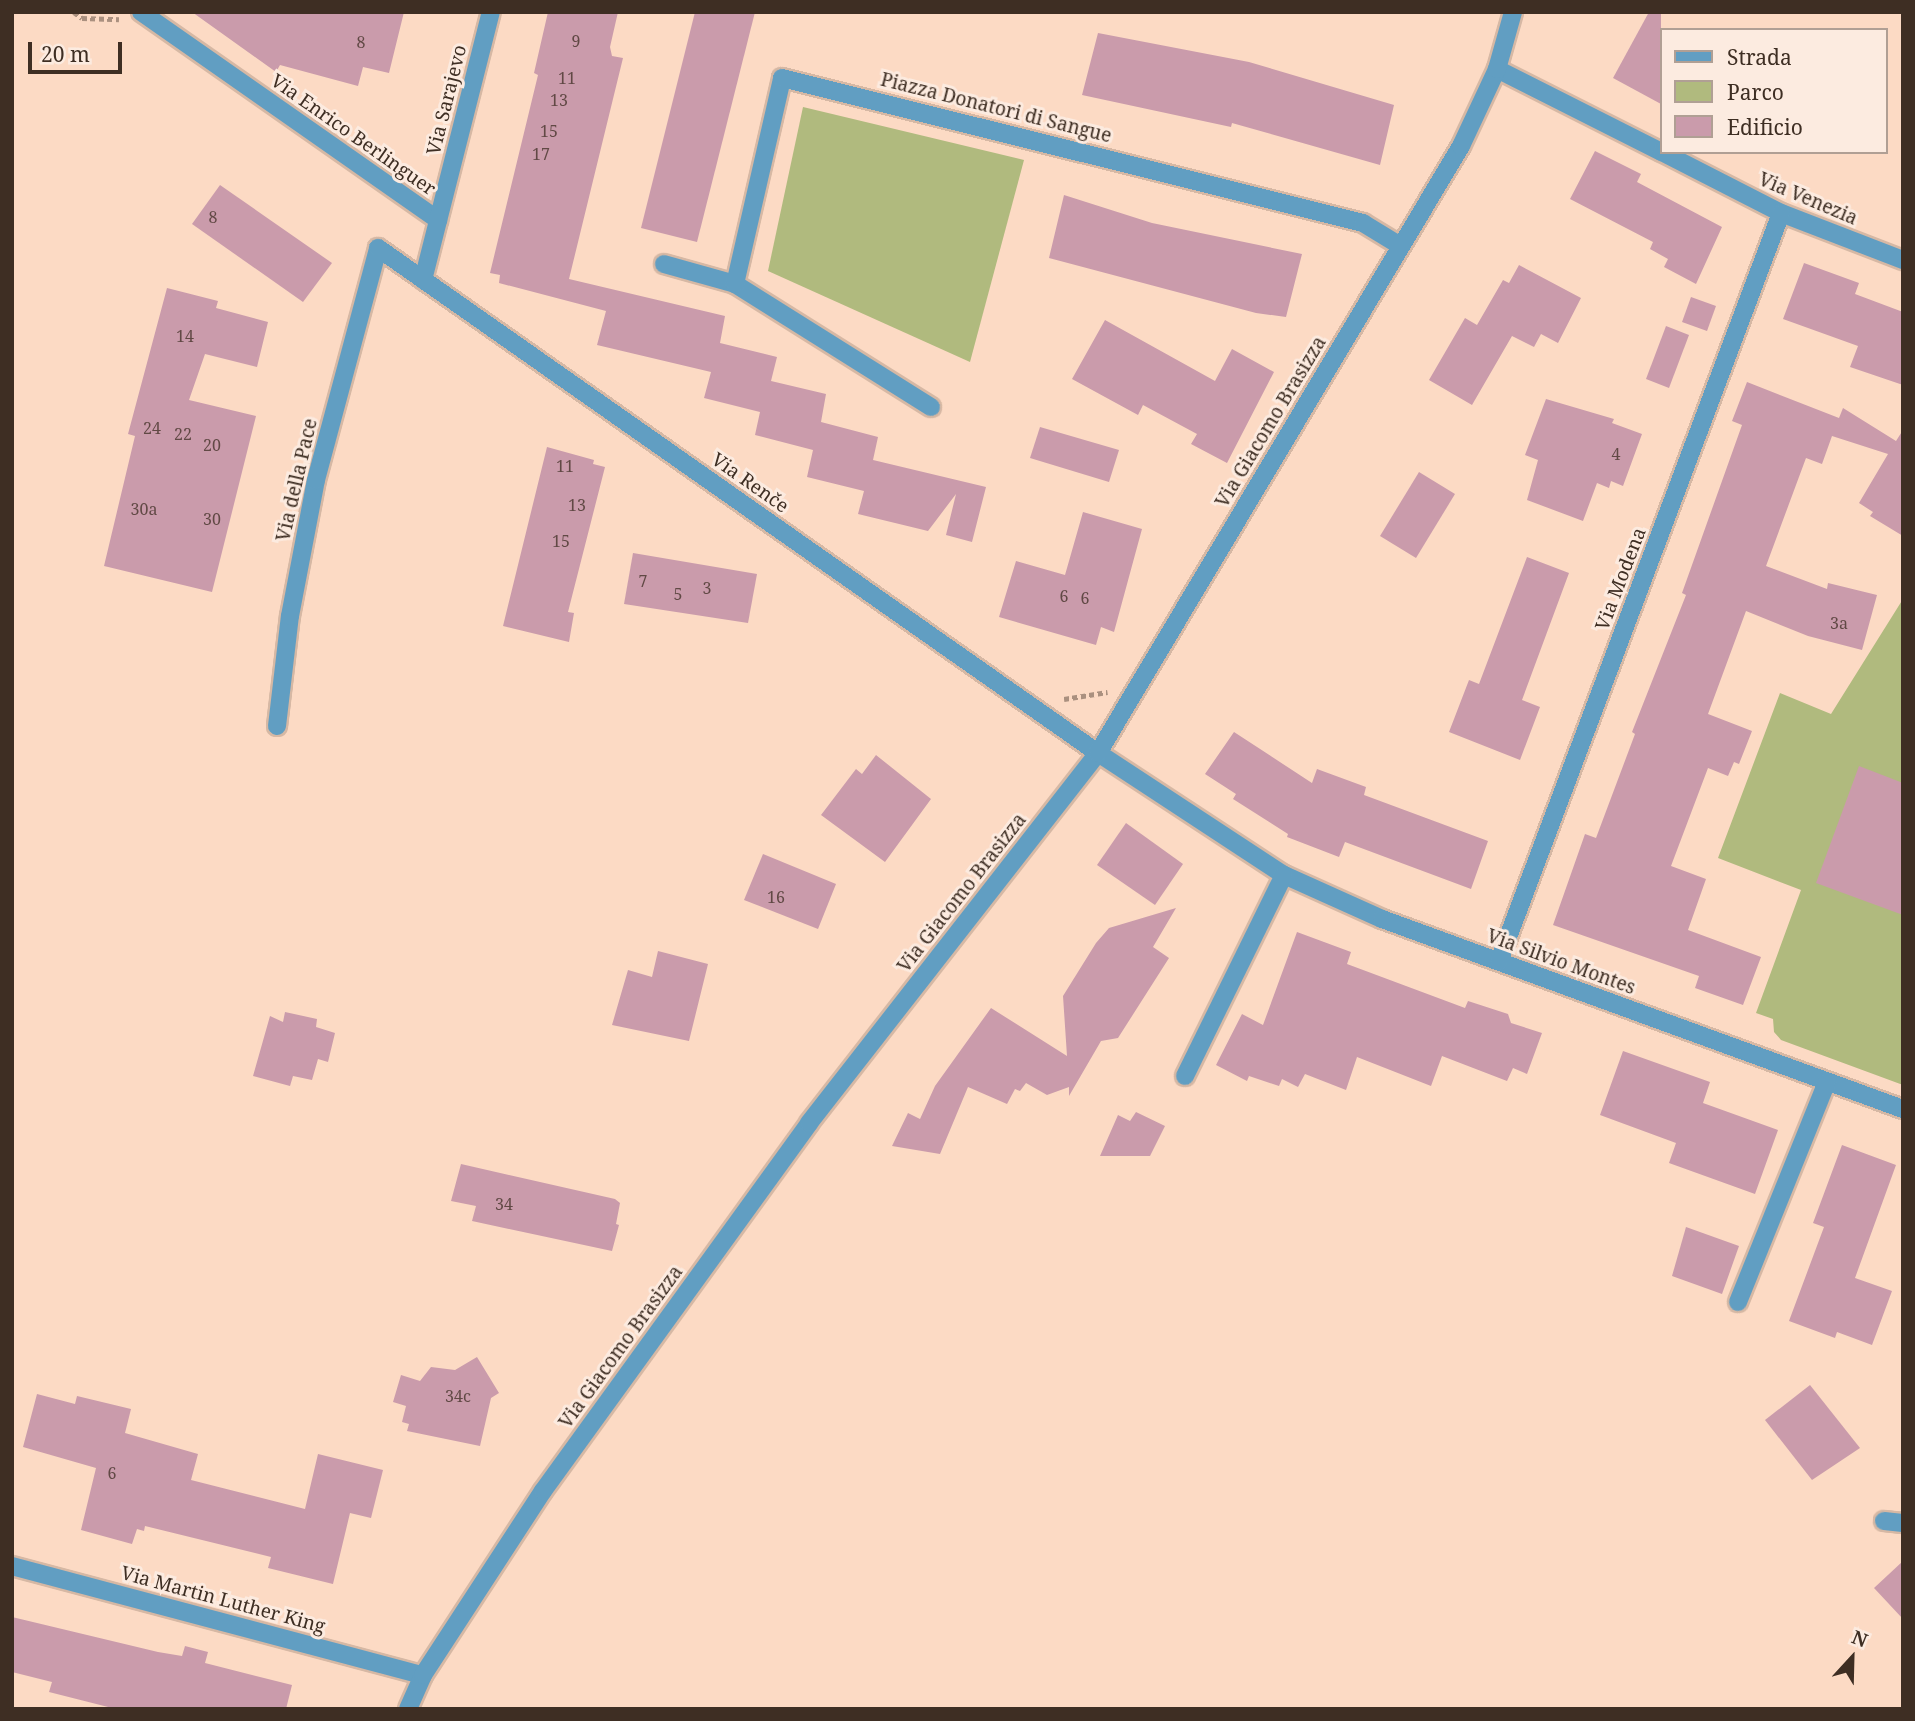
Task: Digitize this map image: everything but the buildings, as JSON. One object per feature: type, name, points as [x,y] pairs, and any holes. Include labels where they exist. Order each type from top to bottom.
[{"type":"street","name":"Via Enrico Berlinguer","points":[[141,12],[438,220]]},
{"type":"street","name":"Via Sarajevo","points":[[423,280],[491,12]]},
{"type":"street","name":"Via Giacomo Brasizza","points":[[408,1709],[423,1675],[543,1491],[809,1123],[1098,753],[1399,245],[1461,146],[1497,69],[1513,12]]},
{"type":"street","name":"Via Venezia","points":[[1497,69],[1660,151]]},
{"type":"street","name":"Piazza Donatori di Sangue","points":[[734,284],[782,78],[1363,223],[1399,245]]},
{"type":"street","name":"Via Venezia","points":[[1665,154],[1781,213],[1903,260]]},
{"type":"street","name":"Via Modena","points":[[1499,961],[1781,213]]},
{"type":"street","name":"Via Renče","points":[[377,247],[1098,753]]},
{"type":"street","name":"Via della Pace","points":[[277,726],[290,615],[316,480],[377,247]]},
{"type":"street","points":[[664,264],[734,284],[931,407]]},
{"type":"street","name":"Via Silvio Montes","points":[[1098,753],[1284,874],[1381,919],[1903,1110]]},
{"type":"street","points":[[1185,1076],[1284,874]]},
{"type":"street","points":[[1738,1302],[1827,1082]]},
{"type":"street","points":[[1884,1521],[1903,1523]]},
{"type":"street","name":"Via Martin Luther King","points":[[12,1566],[423,1675]]},
{"type":"green space","points":[[803,107],[1024,160],[970,362],[768,271]]},
{"type":"green space","points":[[1903,599],[1903,1085],[1781,1040],[1774,1032],[1773,1019],[1756,1013],[1801,890],[1718,858],[1780,693],[1831,714]]}]
